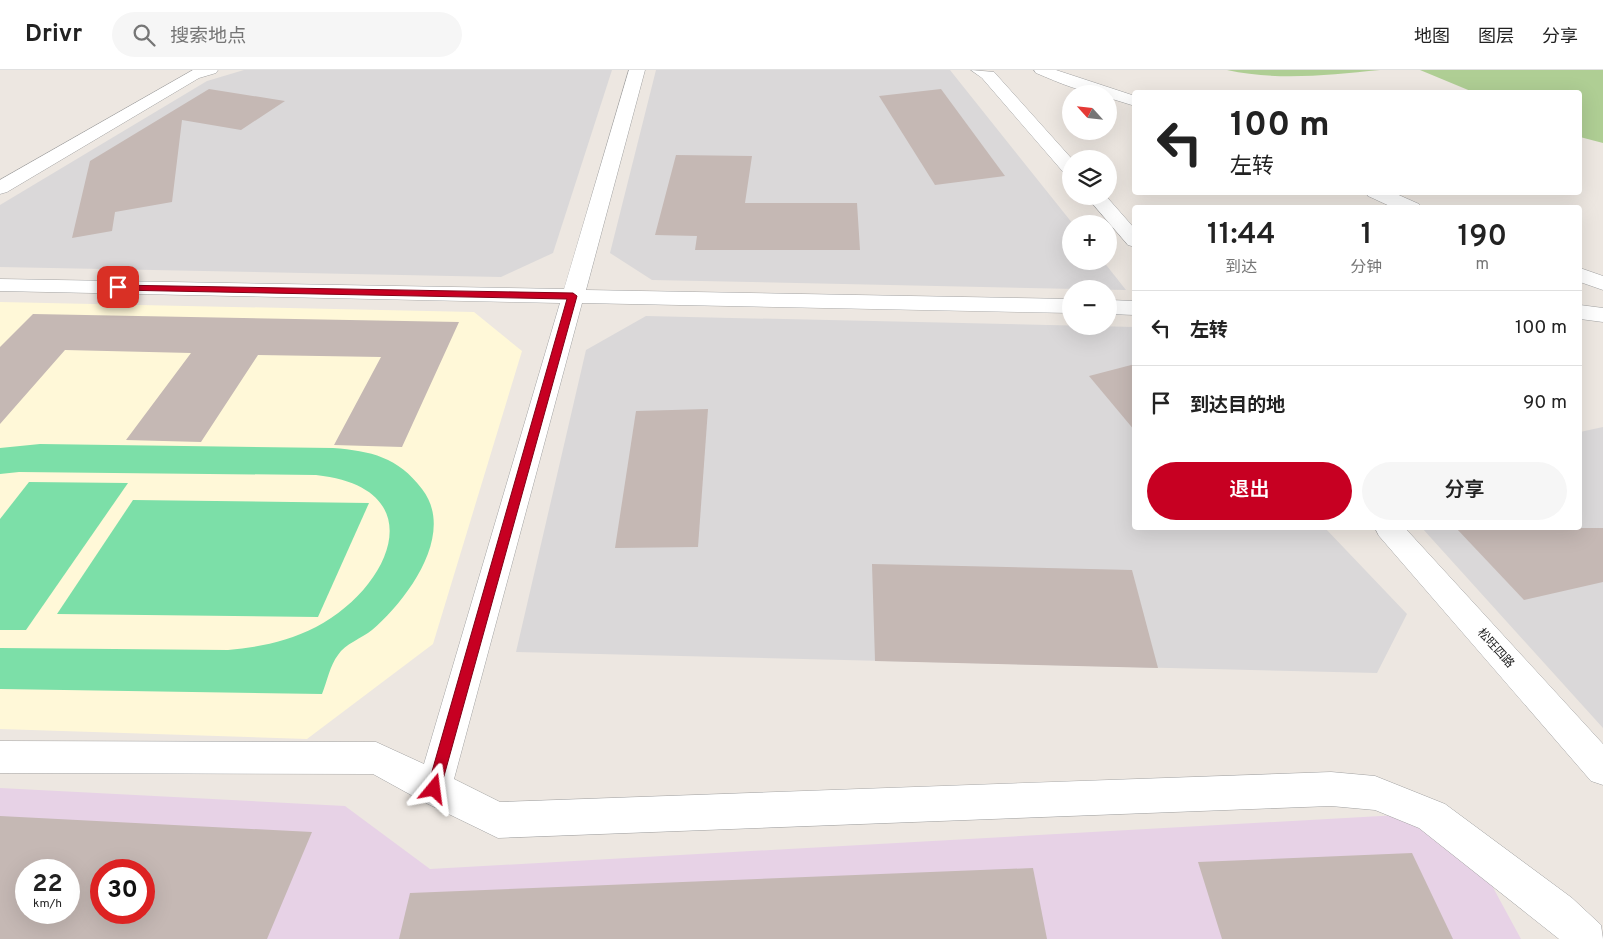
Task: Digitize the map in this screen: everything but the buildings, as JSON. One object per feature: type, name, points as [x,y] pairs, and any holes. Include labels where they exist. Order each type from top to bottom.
[{"type":"street","points":[[0,188],[193,75],[210,70]]},
{"type":"street","points":[[434,789],[637,70]]},
{"type":"street","points":[[979,70],[988,75],[1062,159]]},
{"type":"street","points":[[1042,70],[1068,82],[1132,99]]},
{"type":"street","points":[[1382,195],[1405,205]]},
{"type":"street","points":[[1104,205],[1132,238]]},
{"type":"street","points":[[1582,275],[1603,284]]},
{"type":"street","points":[[0,285],[1062,306]]},
{"type":"street","points":[[1117,307],[1132,308]]},
{"type":"street","points":[[1582,312],[1603,315]]},
{"type":"street","name":"松旺四路","points":[[1391,530],[1603,769]]},
{"type":"street","points":[[0,756],[376,758],[498,820],[1331,789],[1375,793],[1432,816],[1558,912],[1587,939]]},
{"type":"shaded area","points":[[244,70],[612,70],[553,253],[501,277],[0,267],[0,205],[207,81]]},
{"type":"shaded area","points":[[656,70],[950,70],[1066,215],[1062,215],[1062,270],[1110,270],[1126,290],[1117,290],[1117,280],[1062,280],[1062,289],[652,280],[610,253]]},
{"type":"shaded area","points":[[0,302],[474,312],[522,351],[433,644],[307,739],[0,729]]},
{"type":"shaded area","points":[[646,316],[1062,325],[1062,335],[1117,335],[1117,327],[1132,327],[1132,530],[1327,530],[1407,614],[1377,673],[516,652],[586,350]]},
{"type":"shaded area","points":[[1603,427],[1603,728],[1424,530],[1582,530],[1582,432]]},
{"type":"shaded area","points":[[0,788],[345,806],[430,869],[1452,812],[1521,939],[0,939]]},
{"type":"green space","points":[[1227,70],[1380,70],[1284,76]]},
{"type":"green space","points":[[1420,70],[1603,70],[1603,143],[1582,138],[1582,90],[1468,90]]},
{"type":"green space","points":[[40,444],[333,448],[372,454],[393,463],[403,470],[422,489],[431,507],[434,526],[431,546],[423,566],[399,602],[372,630],[349,644],[335,659],[322,694],[0,689],[0,648],[228,650],[284,640],[316,627],[342,610],[364,589],[380,565],[389,541],[388,519],[377,499],[353,484],[316,475],[19,472],[0,474],[0,448]]},
{"type":"green space","points":[[29,482],[128,483],[26,630],[0,630],[0,519]]},
{"type":"green space","points":[[133,500],[369,503],[318,617],[57,614]]},
{"type":"route","points":[[118,287],[573,296],[434,789]]}]
